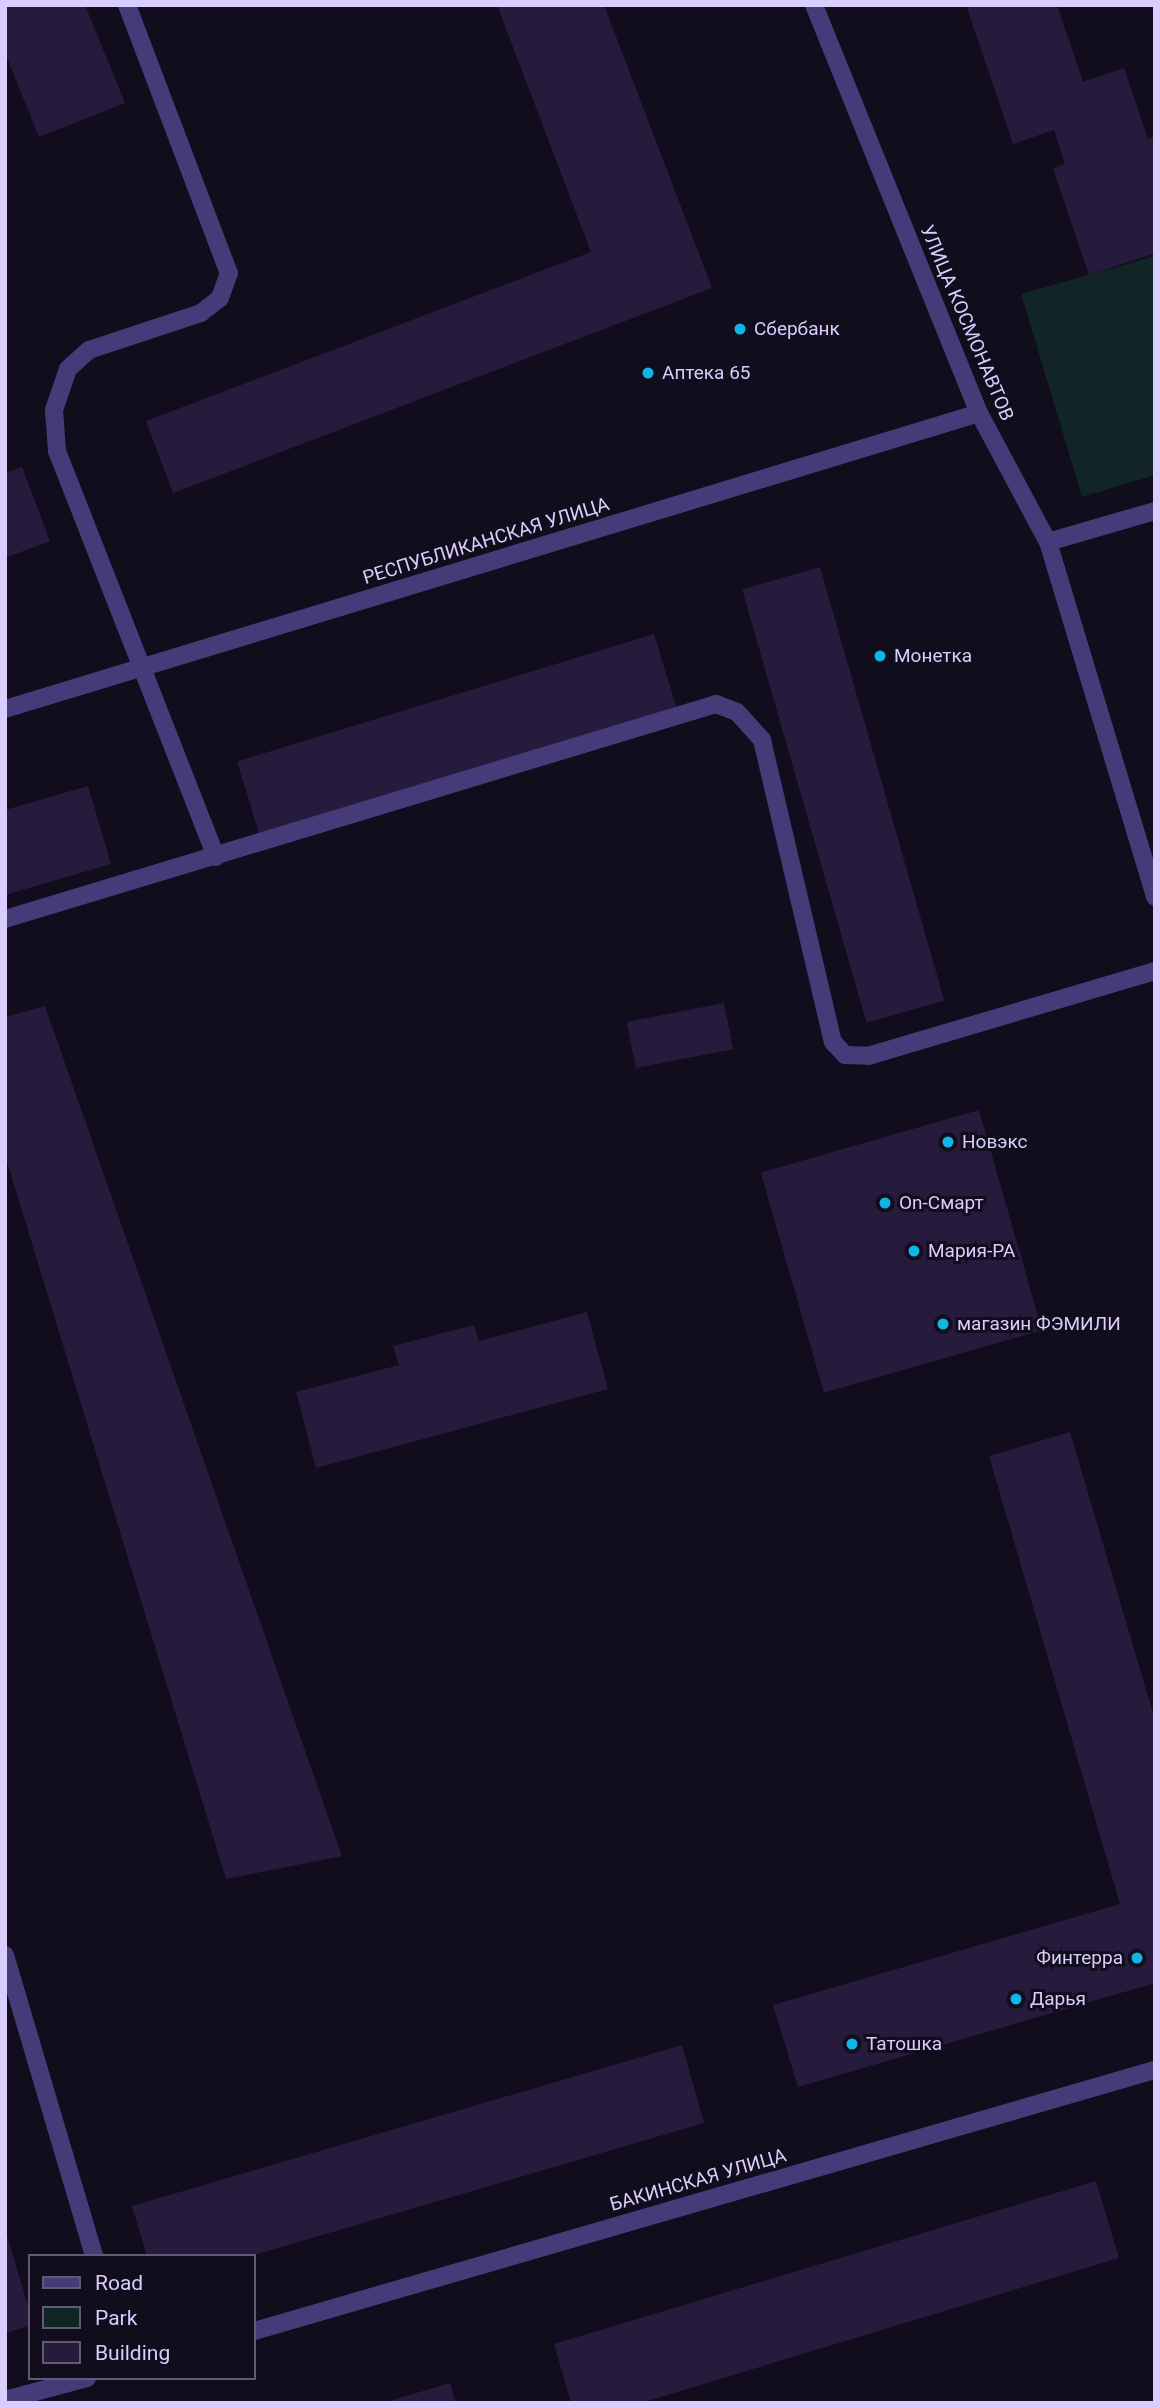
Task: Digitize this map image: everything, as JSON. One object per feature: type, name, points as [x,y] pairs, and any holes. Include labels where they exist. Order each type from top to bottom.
[{"type":"street","points":[[127,5],[229,273],[220,298],[201,313],[89,350],[68,369],[54,410],[57,451],[145,667],[216,857]]},
{"type":"street","name":"УЛИЦА КОСМОНАВТОВ","points":[[814,5],[979,413],[1048,542],[1155,897]]},
{"type":"street","name":"РЕСПУБЛИКАНСКАЯ УЛИЦА","points":[[5,709],[979,413]]},
{"type":"street","points":[[1048,542],[1155,511]]},
{"type":"street","points":[[5,919],[716,704],[737,712],[762,740],[833,1042],[845,1055],[869,1056],[1155,971]]},
{"type":"street","points":[[5,1955],[93,2254]]},
{"type":"street","name":"БАКИНСКАЯ УЛИЦА","points":[[256,2330],[1155,2070]]},
{"type":"street","points":[[5,2400],[79,2380]]},
{"type":"green space","points":[[1155,256],[1155,475],[1082,497],[1021,294]]},
{"type":"building","points":[[5,5],[85,5],[125,103],[39,137],[5,53]]},
{"type":"building","points":[[497,5],[604,5],[712,288],[173,493],[146,421],[591,252]]},
{"type":"building","points":[[966,5],[1057,5],[1083,82],[1124,68],[1148,139],[1155,137],[1155,253],[1089,275],[1053,169],[1065,164],[1054,130],[1013,144]]},
{"type":"building","points":[[22,467],[50,541],[5,558],[5,473]]},
{"type":"building","points":[[820,567],[944,1001],[866,1023],[742,589]]},
{"type":"building","points":[[654,634],[678,712],[261,840],[237,761]]},
{"type":"building","points":[[88,786],[111,864],[5,895],[5,810]]},
{"type":"building","points":[[724,1003],[733,1049],[636,1068],[627,1022]]},
{"type":"building","points":[[45,1006],[342,1856],[226,1879],[5,1155],[5,1017]]},
{"type":"building","points":[[979,1110],[1042,1330],[824,1393],[761,1173]]},
{"type":"building","points":[[587,1312],[608,1389],[316,1468],[296,1392],[399,1365],[393,1346],[474,1325],[479,1341]]},
{"type":"building","points":[[1070,1432],[1155,1720],[1155,1983],[798,2087],[773,2005],[1120,1904],[989,1456]]},
{"type":"building","points":[[682,2045],[704,2123],[256,2255],[146,2254],[132,2206]]},
{"type":"building","points":[[1096,2181],[1119,2258],[641,2403],[571,2403],[554,2344]]},
{"type":"building","points":[[5,2229],[28,2305],[28,2327],[5,2333]]},
{"type":"building","points":[[450,2383],[456,2403],[386,2403],[386,2402]]},
{"type":"place","name":"Сбербанк","points":[[740,329]]},
{"type":"place","name":"Аптека 65","points":[[648,373]]},
{"type":"place","name":"Монетка","points":[[880,656]]},
{"type":"place","name":"Новэкс","points":[[948,1142]]},
{"type":"place","name":"On-Смарт","points":[[885,1203]]},
{"type":"place","name":"Мария-РА","points":[[914,1251]]},
{"type":"place","name":"магазин ФЭМИЛИ","points":[[943,1324]]},
{"type":"place","name":"Финтерра","points":[[1137,1958]]},
{"type":"place","name":"Дарья","points":[[1016,1999]]},
{"type":"place","name":"Татошка","points":[[852,2044]]}]
